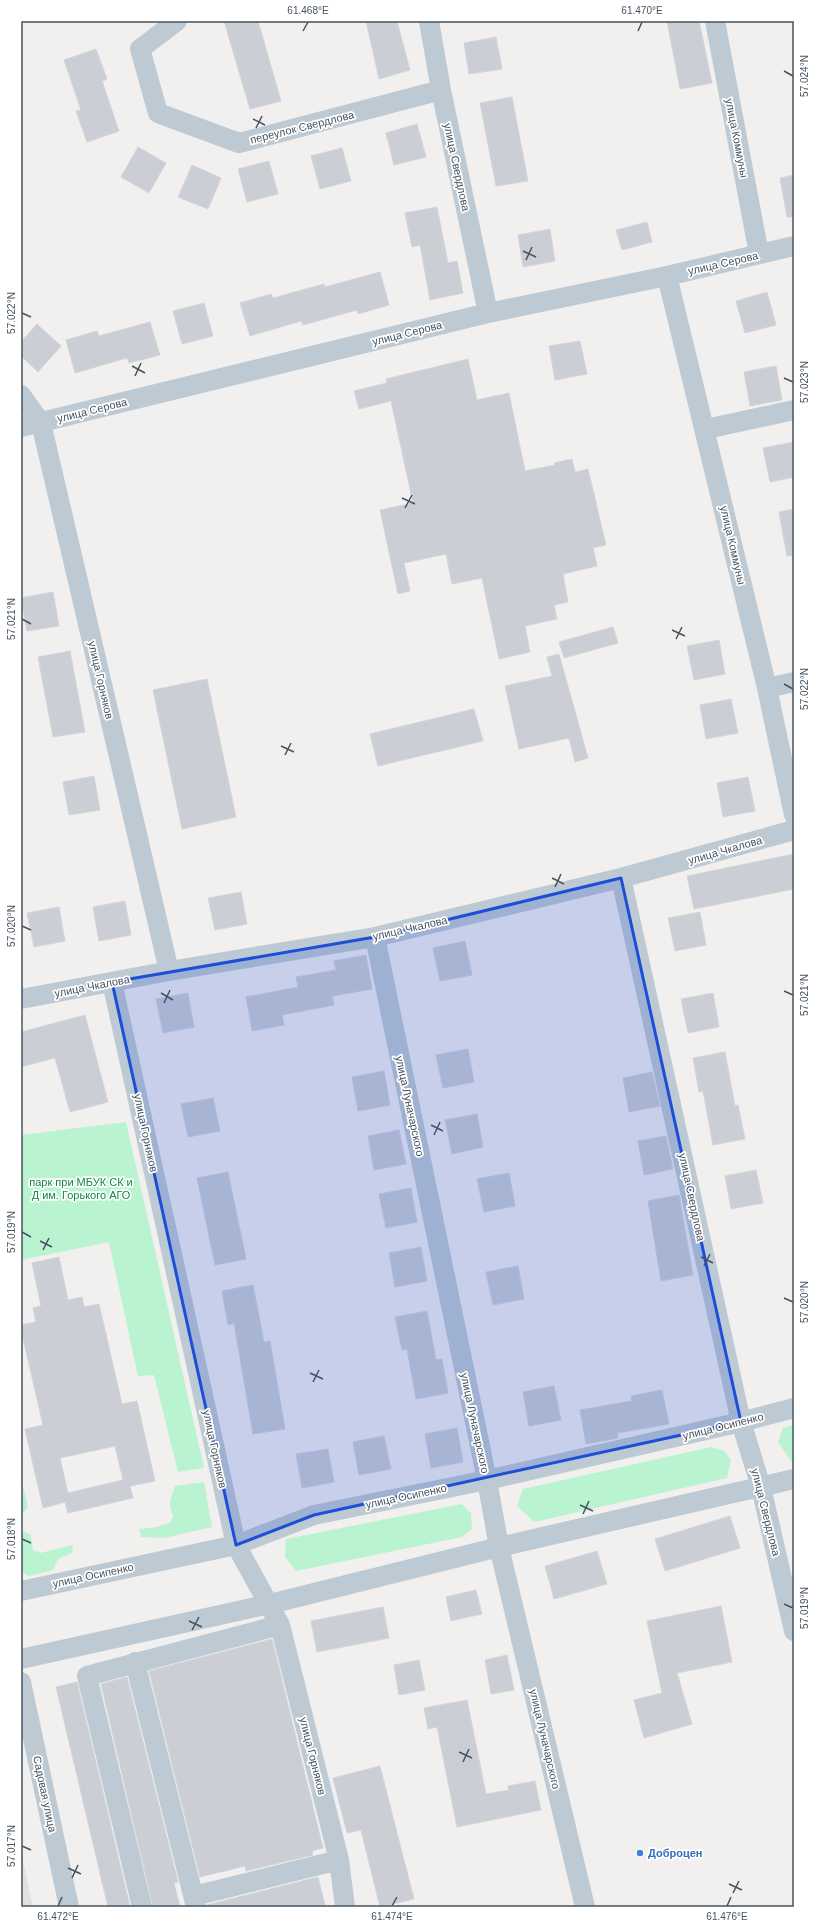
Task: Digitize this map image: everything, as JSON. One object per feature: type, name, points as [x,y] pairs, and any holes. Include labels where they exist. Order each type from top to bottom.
[{"type":"street","name":"переулок Свердлова","points":[[177,21],[140,49],[158,113],[239,143],[441,90]]},
{"type":"street","name":"улица Свердлова","points":[[429,21],[441,90],[488,313]]},
{"type":"street","name":"улица Коммуны","points":[[716,21],[759,254]]},
{"type":"street","name":"улица Серова","points":[[21,427],[488,313],[667,276],[794,246]]},
{"type":"street","name":"улица Коммуны","points":[[667,276],[706,429],[768,688],[794,815]]},
{"type":"street","name":"улица Горняков","points":[[21,395],[41,423],[169,971]]},
{"type":"street","points":[[706,429],[794,410]]},
{"type":"street","points":[[768,688],[794,682]]},
{"type":"street","name":"улица Чкалова","points":[[22,997],[375,937],[622,878],[794,830]]},
{"type":"street","name":"улица Свердлова","points":[[622,878],[741,1422],[761,1487],[794,1631]]},
{"type":"street","name":"улица Луначарского","points":[[375,937],[487,1480],[499,1546],[585,1907]]},
{"type":"street","name":"улица Горняков","points":[[112,982],[236,1544],[270,1604],[280,1625],[340,1860],[345,1907]]},
{"type":"street","name":"улица Осипенко","points":[[21,1591],[236,1544],[314,1515],[487,1480],[741,1422],[794,1408]]},
{"type":"street","points":[[21,1659],[270,1604],[499,1546],[794,1479]]},
{"type":"street","points":[[142,1907],[87,1676],[135,1662],[280,1625]]},
{"type":"street","points":[[135,1662],[195,1902],[340,1860]]},
{"type":"street","name":"Садовая улица","points":[[21,1682],[69,1907]]},
{"type":"highlighted area","points":[[621,878],[741,1422],[314,1515],[236,1545],[112,982],[375,937]]},
{"type":"shaded area","points":[[21,1851],[33,1907],[21,1907]]},
{"type":"green space","name":"парк при МБУК СК и Д им. Горького АГО","points":[[126,1122],[204,1468],[178,1472],[154,1375],[138,1376],[109,1242],[21,1260],[21,1135]]},
{"type":"green space","points":[[794,1425],[794,1461],[792,1462],[778,1442],[783,1428]]},
{"type":"green space","points":[[711,1447],[724,1451],[731,1460],[727,1478],[534,1522],[517,1506],[523,1489]]},
{"type":"green space","points":[[21,1478],[28,1507],[21,1516]]},
{"type":"green space","points":[[204,1482],[212,1527],[164,1538],[141,1537],[139,1529],[157,1527],[171,1522],[173,1515],[170,1508],[170,1501],[175,1486]]},
{"type":"green space","points":[[462,1504],[471,1513],[472,1529],[462,1537],[296,1571],[285,1557],[286,1539]]},
{"type":"green space","points":[[25,1532],[31,1535],[33,1550],[40,1553],[73,1545],[72,1553],[58,1559],[53,1570],[29,1576],[21,1572],[21,1537]]},
{"type":"building","points":[[224,21],[258,21],[281,101],[250,109]]},
{"type":"building","points":[[366,21],[397,21],[410,70],[379,79]]},
{"type":"building","points":[[667,21],[699,21],[712,83],[680,89]]},
{"type":"building","points":[[496,37],[502,69],[469,74],[464,43]]},
{"type":"building","points":[[96,49],[107,79],[102,81],[119,131],[87,142],[76,111],[81,110],[64,60]]},
{"type":"building","points":[[512,97],[528,181],[496,186],[480,103]]},
{"type":"building","points":[[417,124],[426,157],[394,165],[386,133]]},
{"type":"building","points":[[138,147],[166,163],[149,193],[121,177]]},
{"type":"building","points":[[342,148],[351,181],[320,189],[311,156]]},
{"type":"building","points":[[269,161],[278,194],[247,202],[238,169]]},
{"type":"building","points":[[192,165],[221,178],[208,209],[178,197]]},
{"type":"building","points":[[794,175],[794,217],[787,217],[780,178]]},
{"type":"building","points":[[437,207],[448,263],[457,261],[463,293],[430,300],[420,245],[412,247],[405,213]]},
{"type":"building","points":[[647,222],[652,242],[622,250],[616,230]]},
{"type":"building","points":[[550,229],[555,261],[523,267],[518,235]]},
{"type":"building","points":[[380,272],[389,305],[358,314],[357,310],[303,325],[301,321],[250,336],[240,303],[271,294],[273,298],[324,284],[325,287]]},
{"type":"building","points":[[767,292],[776,325],[745,333],[736,301]]},
{"type":"building","points":[[204,303],[213,336],[182,344],[173,311]]},
{"type":"building","points":[[150,322],[160,355],[129,363],[127,358],[75,373],[66,340],[97,331],[99,336]]},
{"type":"building","points":[[37,324],[61,346],[38,372],[21,356],[21,342]]},
{"type":"building","points":[[580,341],[587,374],[555,380],[549,346]]},
{"type":"building","points":[[468,359],[477,400],[509,393],[525,471],[555,465],[554,463],[572,459],[575,472],[588,469],[606,545],[593,548],[597,566],[563,574],[568,602],[554,605],[557,619],[525,626],[530,652],[499,659],[482,578],[452,584],[446,554],[404,563],[410,591],[398,594],[380,510],[413,503],[391,401],[359,409],[354,391],[387,383],[386,379]]},
{"type":"building","points":[[776,366],[782,400],[750,406],[744,372]]},
{"type":"building","points":[[794,442],[794,477],[770,482],[763,448]]},
{"type":"building","points":[[794,509],[794,555],[787,556],[779,512]]},
{"type":"building","points":[[53,592],[59,626],[27,631],[21,598]]},
{"type":"building","points":[[613,627],[618,643],[564,658],[559,642]]},
{"type":"building","points":[[719,640],[725,674],[694,680],[687,646]]},
{"type":"building","points":[[70,651],[85,732],[53,737],[38,657]]},
{"type":"building","points":[[559,654],[588,758],[575,762],[569,738],[519,749],[505,686],[552,676],[547,657]]},
{"type":"building","points":[[207,679],[236,817],[182,829],[153,690]]},
{"type":"building","points":[[731,699],[738,733],[706,739],[700,705]]},
{"type":"building","points":[[474,709],[483,741],[378,766],[370,734]]},
{"type":"building","points":[[94,776],[100,810],[69,815],[63,782]]},
{"type":"building","points":[[748,777],[755,811],[723,817],[717,783]]},
{"type":"building","points":[[794,854],[794,889],[694,909],[687,876]]},
{"type":"building","points":[[241,892],[247,924],[215,930],[208,898]]},
{"type":"building","points":[[125,901],[131,935],[99,941],[93,907]]},
{"type":"building","points":[[59,907],[65,941],[34,947],[27,913]]},
{"type":"building","points":[[700,912],[706,945],[675,951],[668,918]]},
{"type":"building","points":[[465,941],[472,975],[440,981],[433,948]]},
{"type":"building","points":[[366,955],[372,989],[332,996],[334,1005],[282,1015],[284,1025],[252,1031],[246,997],[298,987],[296,977],[336,970],[334,961]]},
{"type":"building","points":[[188,993],[194,1027],[163,1033],[156,999]]},
{"type":"building","points":[[713,993],[719,1027],[688,1033],[681,999]]},
{"type":"building","points":[[85,1015],[108,1102],[70,1112],[55,1058],[21,1067],[21,1032]]},
{"type":"building","points":[[468,1049],[474,1082],[443,1088],[436,1055]]},
{"type":"building","points":[[725,1052],[735,1106],[738,1105],[745,1139],[713,1145],[703,1091],[699,1092],[693,1058]]},
{"type":"building","points":[[384,1071],[390,1105],[358,1111],[352,1077]]},
{"type":"building","points":[[652,1072],[660,1106],[629,1112],[623,1078]]},
{"type":"building","points":[[213,1098],[220,1131],[188,1137],[181,1104]]},
{"type":"building","points":[[477,1114],[483,1147],[452,1154],[445,1120]]},
{"type":"building","points":[[399,1130],[406,1164],[374,1170],[368,1136]]},
{"type":"building","points":[[666,1136],[673,1169],[644,1175],[638,1141]]},
{"type":"building","points":[[756,1170],[763,1203],[731,1209],[725,1176]]},
{"type":"building","points":[[228,1172],[246,1259],[215,1265],[197,1178]]},
{"type":"building","points":[[509,1173],[515,1206],[484,1212],[477,1179]]},
{"type":"building","points":[[411,1188],[417,1222],[386,1228],[379,1194]]},
{"type":"building","points":[[679,1195],[693,1275],[661,1281],[648,1201]]},
{"type":"building","points":[[421,1247],[427,1281],[395,1287],[389,1253]]},
{"type":"building","points":[[59,1257],[68,1300],[82,1297],[84,1307],[99,1304],[122,1404],[137,1401],[155,1481],[130,1486],[133,1498],[68,1513],[65,1502],[43,1508],[25,1429],[43,1425],[21,1330],[21,1325],[36,1322],[33,1308],[41,1306],[32,1263]],"holes":[[[115,1446],[123,1480],[68,1493],[60,1458]]]},
{"type":"building","points":[[518,1266],[524,1299],[493,1305],[486,1272]]},
{"type":"building","points":[[253,1285],[264,1342],[270,1341],[285,1429],[253,1434],[234,1323],[228,1325],[222,1291]]},
{"type":"building","points":[[427,1311],[436,1360],[442,1359],[448,1393],[416,1399],[407,1349],[402,1350],[395,1317]]},
{"type":"building","points":[[554,1386],[561,1420],[529,1426],[523,1392]]},
{"type":"building","points":[[662,1390],[669,1424],[617,1433],[618,1438],[586,1444],[580,1410],[632,1401],[631,1396]]},
{"type":"building","points":[[457,1428],[463,1462],[431,1468],[425,1434]]},
{"type":"building","points":[[384,1436],[391,1469],[359,1475],[353,1442]]},
{"type":"building","points":[[328,1449],[334,1482],[302,1488],[296,1454]]},
{"type":"building","points":[[730,1516],[740,1548],[665,1571],[655,1539]]},
{"type":"building","points":[[597,1551],[607,1584],[554,1599],[545,1566]]},
{"type":"building","points":[[476,1590],[482,1614],[451,1621],[446,1597]]},
{"type":"building","points":[[721,1606],[732,1662],[677,1673],[692,1724],[644,1738],[634,1700],[662,1693],[647,1621]]},
{"type":"building","points":[[383,1607],[389,1638],[317,1652],[311,1621]]},
{"type":"building","points":[[272,1639],[323,1848],[312,1851],[313,1855],[246,1871],[245,1866],[200,1877],[149,1671]]},
{"type":"building","points":[[507,1655],[514,1690],[491,1694],[485,1660]]},
{"type":"building","points":[[419,1660],[425,1690],[399,1695],[394,1665]]},
{"type":"building","points":[[127,1677],[178,1882],[174,1883],[180,1907],[153,1907],[101,1684]]},
{"type":"building","points":[[77,1682],[130,1907],[108,1907],[56,1687]]},
{"type":"building","points":[[467,1700],[486,1794],[509,1790],[508,1786],[535,1781],[541,1810],[457,1827],[437,1727],[428,1729],[424,1708]]},
{"type":"building","points":[[380,1766],[414,1899],[380,1907],[361,1830],[347,1833],[333,1778]]},
{"type":"building","points":[[318,1877],[325,1905],[315,1907],[207,1907],[207,1905]]},
{"type":"place","name":"Доброцен","points":[[640,1853]]}]
